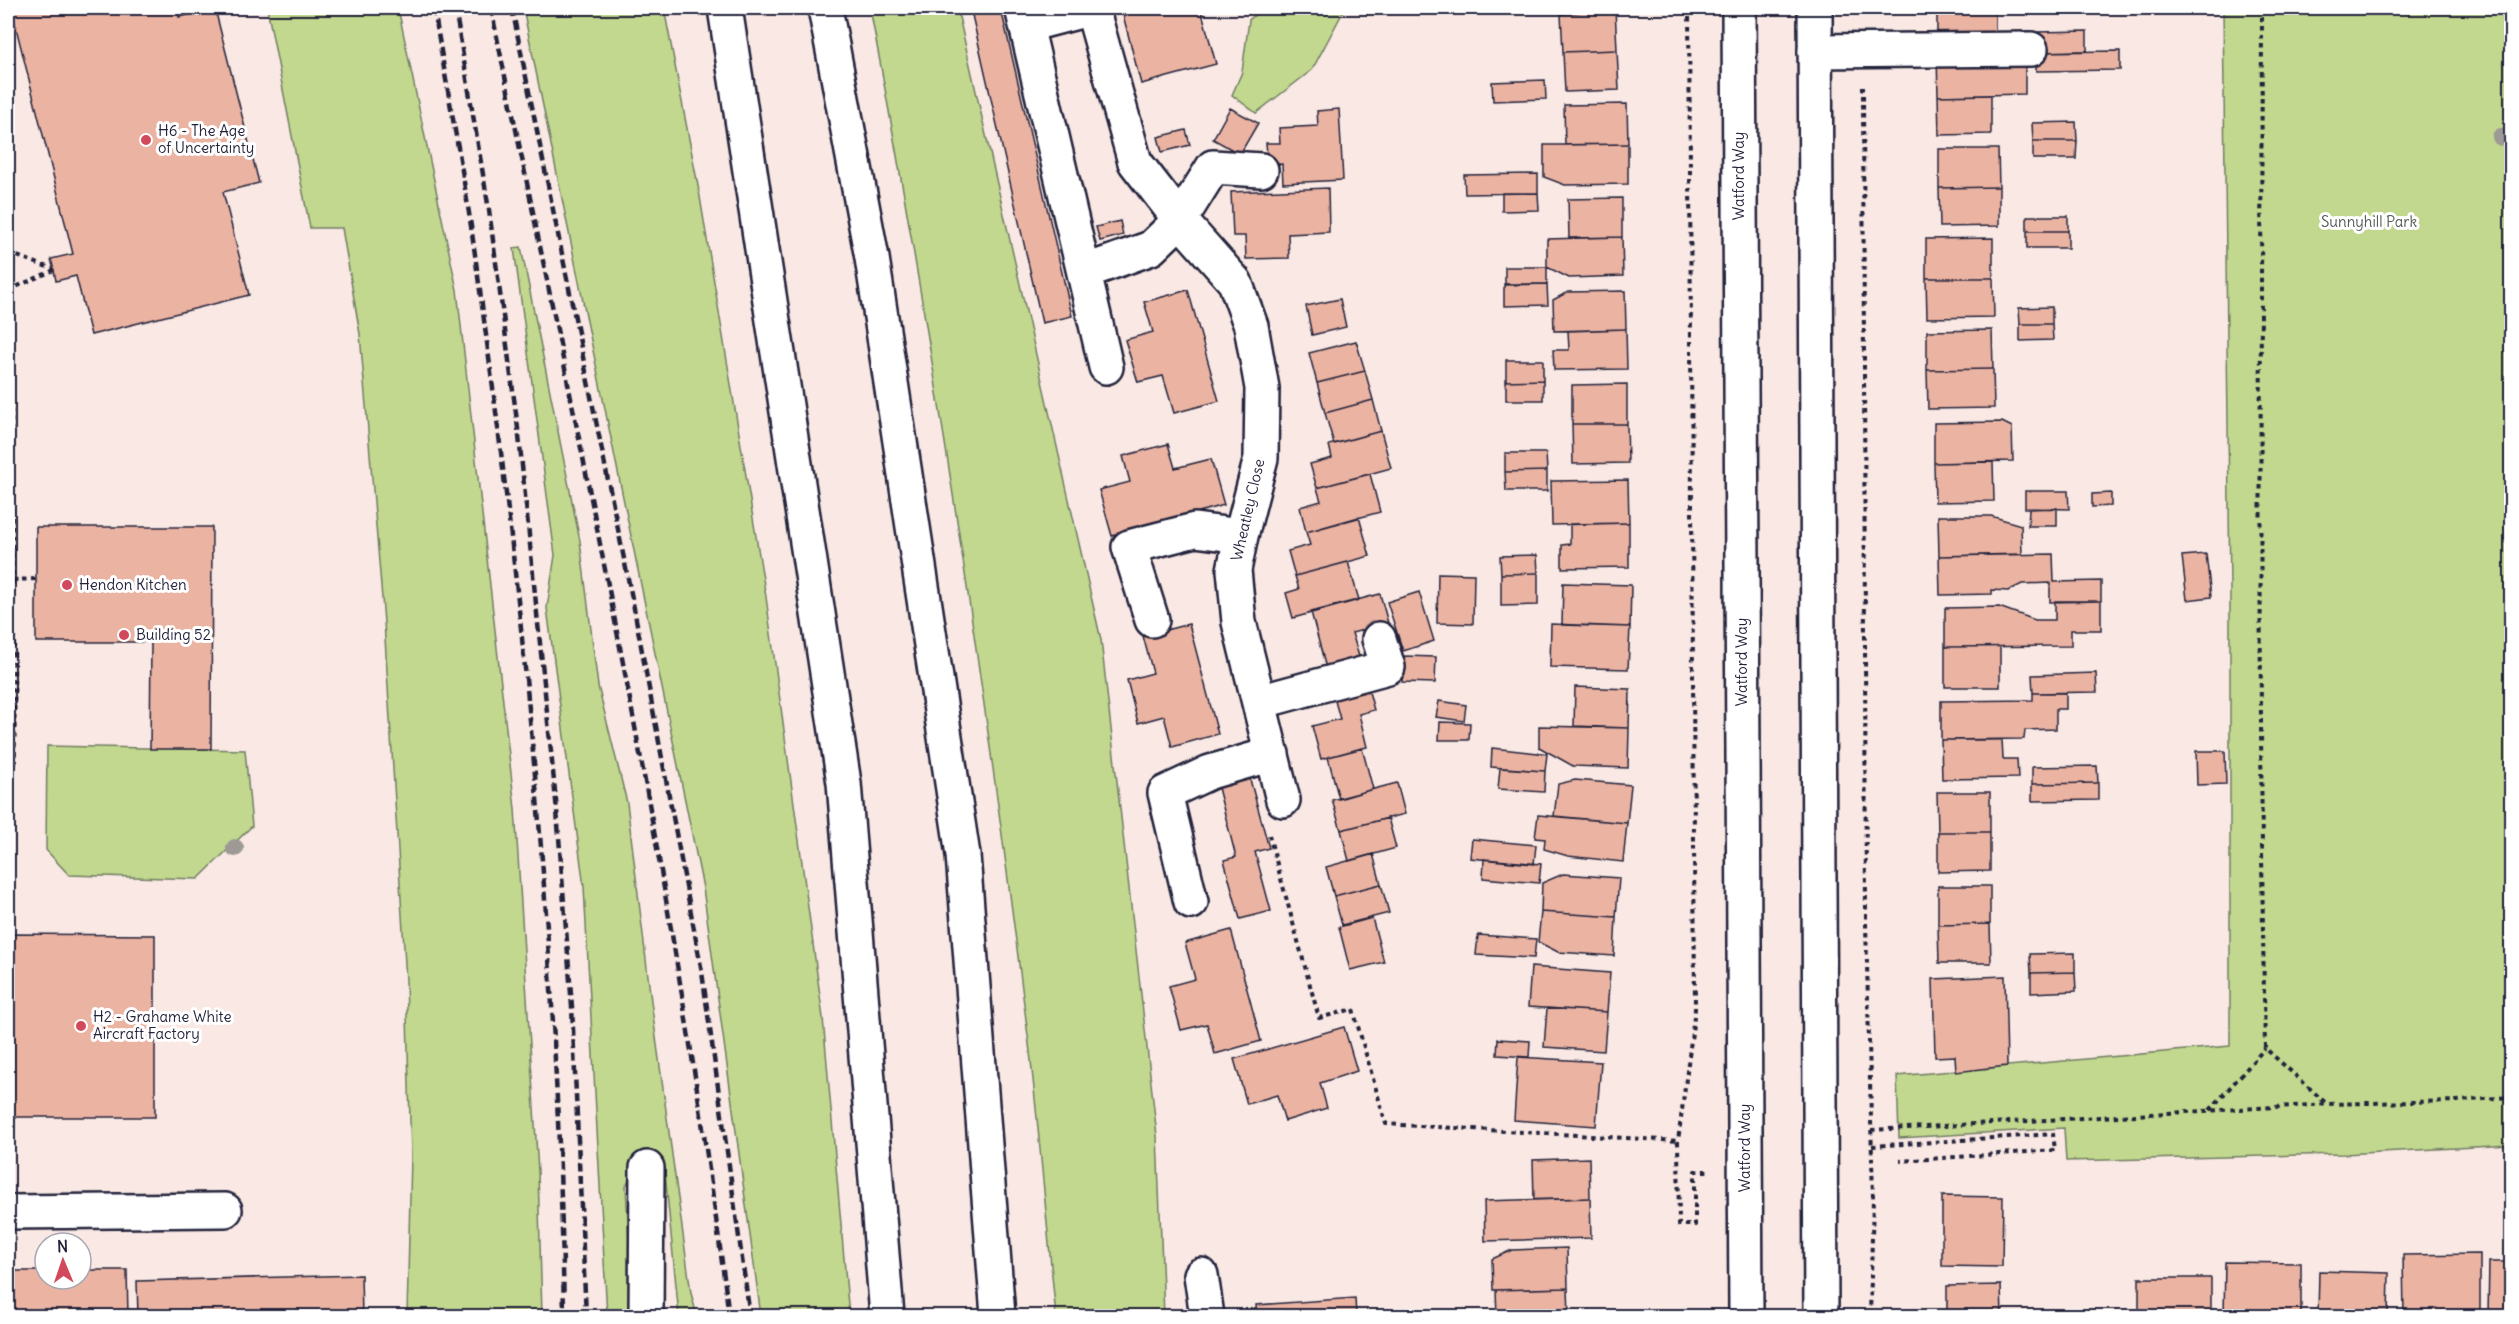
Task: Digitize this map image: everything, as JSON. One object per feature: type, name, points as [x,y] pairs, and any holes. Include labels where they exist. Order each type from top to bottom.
[{"type":"main road","points":[[725,8],[844,783],[887,1317]]},
{"type":"main road","points":[[825,8],[872,258],[963,855],[998,1317]]},
{"type":"main road","points":[[1092,8],[1024,16],[1106,367]]},
{"type":"main road","name":"Wheatley Close","points":[[1092,8],[1135,162],[1180,220],[1235,282],[1251,326],[1262,388],[1262,458],[1240,536],[1234,570],[1239,622],[1272,754],[1275,814]]},
{"type":"main road","name":"Watford Way","points":[[1739,8],[1746,1317]]},
{"type":"main road","points":[[1815,8],[1821,1317]]},
{"type":"main road","points":[[1815,51],[2031,49]]},
{"type":"main road","points":[[1084,272],[1151,248],[1180,220],[1212,167],[1261,170]]},
{"type":"main road","points":[[1152,620],[1130,547],[1195,530],[1240,536]]},
{"type":"main road","points":[[1259,702],[1388,667],[1379,639]]},
{"type":"main road","points":[[1191,902],[1165,793],[1210,772],[1272,754]]},
{"type":"main road","points":[[646,1317],[647,1168]]},
{"type":"main road","points":[[8,1212],[225,1210]]},
{"type":"main road","points":[[1201,1275],[1207,1317]]},
{"type":"path","points":[[1689,8],[1695,1009],[1678,1141],[1678,1225],[1695,1226],[1695,1171],[1709,1171]]},
{"type":"path","points":[[2209,1111],[2265,1048],[2260,537],[2262,8]]},
{"type":"path","points":[[1863,50],[1866,924],[1872,1146],[1870,1317]]},
{"type":"path","points":[[8,139],[10,495],[15,768],[8,779]]},
{"type":"path","points":[[9,253],[54,270],[9,290]]},
{"type":"path","points":[[12,580],[36,579]]},
{"type":"path","points":[[1275,814],[1319,1018],[1353,1009],[1386,1124],[1678,1141]]},
{"type":"path","points":[[2265,1048],[2327,1104]]},
{"type":"path","points":[[1871,1130],[2327,1104],[2457,1101],[2511,1097]]},
{"type":"path","points":[[1872,1146],[2053,1134],[2055,1150],[1900,1161]]},
{"type":"green space","points":[[267,8],[398,8],[457,290],[515,809],[538,1171],[542,1316],[407,1316],[411,1156],[406,980],[384,622],[360,334],[342,228],[310,228]]},
{"type":"green space","points":[[523,8],[664,8],[699,191],[766,597],[823,1018],[849,1316],[761,1316],[703,888]]},
{"type":"green space","points":[[870,8],[957,8],[1101,640],[1157,1136],[1164,1316],[1056,1316],[1030,1052],[978,659],[938,398]]},
{"type":"green space","points":[[1263,8],[1345,8],[1312,70],[1256,113],[1232,95],[1242,72],[1249,20]]},
{"type":"green space","name":"Sunnyhill Park","points":[[2223,8],[2511,8],[2511,1145],[2343,1154],[2066,1161],[2064,1128],[1899,1138],[1897,1076],[2230,1046],[2230,589]]},
{"type":"green space","points":[[521,247],[580,541],[598,686],[627,803],[651,1001],[691,1293],[697,1316],[679,1316],[664,1163],[641,1154],[626,1186],[633,1316],[607,1316],[584,887],[547,608],[555,555],[514,248]]},
{"type":"green space","points":[[47,746],[245,750],[252,826],[198,879],[69,875],[46,850]]},
{"type":"building","name":"H6 - The Age of Uncertainty","points":[[11,8],[177,8],[179,17],[215,9],[259,183],[223,192],[249,295],[91,335],[76,276],[56,281],[51,259],[73,254]]},
{"type":"building","points":[[1152,8],[1207,8],[1201,9],[1216,64],[1141,84],[1123,15]]},
{"type":"building","points":[[1578,8],[1615,8],[1617,50],[1563,52],[1561,14],[1579,12]]},
{"type":"building","points":[[1937,8],[1995,8],[1995,43],[1937,43]]},
{"type":"building","points":[[1001,9],[1072,316],[1042,323],[972,15]]},
{"type":"building","points":[[2087,31],[2087,51],[2036,52],[2036,32]]},
{"type":"building","points":[[1617,50],[1619,90],[1565,92],[1563,52]]},
{"type":"building","points":[[2120,51],[2120,70],[2036,71],[2036,52]]},
{"type":"building","points":[[1937,56],[1996,56],[2025,67],[2025,94],[1938,96]]},
{"type":"building","points":[[1545,80],[1546,99],[1493,101],[1492,82]]},
{"type":"building","points":[[1991,95],[1991,134],[1939,135],[1938,96]]},
{"type":"building","points":[[1627,104],[1628,144],[1565,145],[1564,105]]},
{"type":"building","points":[[1230,108],[1258,123],[1240,154],[1213,139]]},
{"type":"building","points":[[1339,109],[1343,180],[1283,183],[1282,164],[1268,165],[1266,143],[1280,143],[1279,128],[1318,126],[1317,111]]},
{"type":"building","points":[[2076,122],[2077,141],[2033,141],[2032,123]]},
{"type":"building","points":[[1186,130],[1190,145],[1162,152],[1158,137]]},
{"type":"building","points":[[2033,141],[2077,141],[2076,159],[2033,159]]},
{"type":"building","points":[[1628,144],[1628,184],[1565,185],[1544,177],[1544,145]]},
{"type":"building","points":[[1939,149],[1998,149],[1999,187],[1939,188]]},
{"type":"building","points":[[1538,174],[1538,193],[1465,194],[1464,175]]},
{"type":"building","points":[[1999,187],[1999,226],[1940,227],[1939,188]]},
{"type":"building","points":[[1328,188],[1329,232],[1288,234],[1289,258],[1246,259],[1245,236],[1233,236],[1231,192]]},
{"type":"building","points":[[1502,193],[1538,193],[1539,210],[1502,211]]},
{"type":"building","points":[[1622,198],[1622,237],[1569,238],[1568,199]]},
{"type":"building","points":[[2027,216],[2068,216],[2068,231],[2027,231]]},
{"type":"building","points":[[1120,221],[1123,235],[1100,241],[1096,227]]},
{"type":"building","points":[[2027,231],[2068,231],[2068,248],[2027,248]]},
{"type":"building","points":[[1622,237],[1623,276],[1569,278],[1547,267],[1547,239]]},
{"type":"building","points":[[1993,238],[1993,278],[1926,278],[1926,239]]},
{"type":"building","points":[[1505,267],[1547,267],[1547,284],[1505,285]]},
{"type":"building","points":[[1926,278],[1993,278],[1994,317],[1927,318]]},
{"type":"building","points":[[1504,284],[1547,284],[1548,305],[1504,306]]},
{"type":"building","points":[[1188,290],[1219,401],[1174,413],[1163,376],[1138,382],[1125,340],[1153,332],[1144,302]]},
{"type":"building","points":[[1625,291],[1626,329],[1554,331],[1553,300],[1568,292]]},
{"type":"building","points":[[1340,299],[1346,327],[1312,335],[1306,306]]},
{"type":"building","points":[[2052,307],[2052,324],[2020,324],[2019,308]]},
{"type":"building","points":[[2020,324],[2052,324],[2053,340],[2020,341]]},
{"type":"building","points":[[1626,329],[1627,369],[1554,370],[1553,350],[1569,350],[1568,331]]},
{"type":"building","points":[[1992,330],[1993,369],[1927,370],[1927,331]]},
{"type":"building","points":[[1356,341],[1365,371],[1317,383],[1309,353]]},
{"type":"building","points":[[1506,360],[1543,360],[1543,380],[1506,381]]},
{"type":"building","points":[[1993,369],[1994,408],[1928,409],[1927,370]]},
{"type":"building","points":[[1365,371],[1373,400],[1325,413],[1317,383]]},
{"type":"building","points":[[1543,380],[1543,400],[1506,400],[1506,381]]},
{"type":"building","points":[[1627,384],[1627,424],[1572,424],[1572,385]]},
{"type":"building","points":[[1373,400],[1381,431],[1334,444],[1325,413]]},
{"type":"building","points":[[2002,422],[2012,427],[2013,461],[1934,463],[1934,423]]},
{"type":"building","points":[[1572,424],[1627,424],[1628,463],[1573,464]]},
{"type":"building","points":[[1381,431],[1391,468],[1317,488],[1310,464],[1332,458],[1329,445]]},
{"type":"building","points":[[1168,444],[1175,468],[1211,459],[1224,505],[1112,536],[1099,490],[1130,482],[1123,456]]},
{"type":"building","points":[[1505,453],[1546,453],[1547,471],[1505,472]]},
{"type":"building","points":[[1993,462],[1994,501],[1935,502],[1934,463]]},
{"type":"building","points":[[1547,471],[1547,491],[1506,491],[1505,472]]},
{"type":"building","points":[[1370,474],[1380,512],[1306,532],[1300,507],[1321,501],[1317,488]]},
{"type":"building","points":[[1628,480],[1629,523],[1552,525],[1551,481]]},
{"type":"building","points":[[2025,491],[2068,491],[2069,509],[2025,508]]},
{"type":"building","points":[[2111,493],[2111,506],[2092,507],[2092,494]]},
{"type":"building","points":[[2057,508],[2057,526],[2028,526],[2029,509]]},
{"type":"building","points":[[1938,516],[1991,516],[2021,525],[2022,554],[1939,556]]},
{"type":"building","points":[[1359,517],[1370,556],[1295,576],[1288,551],[1310,545],[1306,532]]},
{"type":"building","points":[[1629,523],[1629,567],[1562,568],[1562,545],[1570,544],[1570,524]]},
{"type":"building","name":"Building 52","points":[[36,527],[212,527],[211,749],[150,749],[151,642],[36,642]]},
{"type":"building","points":[[2053,554],[2054,582],[2101,581],[2101,601],[2050,602],[2050,583],[2022,584],[2008,591],[1992,590],[1992,594],[1940,595],[1939,556]]},
{"type":"building","points":[[2206,554],[2211,597],[2187,600],[2182,556]]},
{"type":"building","points":[[1537,555],[1538,573],[1501,574],[1500,556]]},
{"type":"building","points":[[1348,562],[1359,600],[1293,618],[1286,593],[1299,589],[1295,576]]},
{"type":"building","points":[[1438,573],[1474,574],[1473,624],[1437,623]]},
{"type":"building","points":[[1538,573],[1538,605],[1501,606],[1501,574]]},
{"type":"building","points":[[1563,583],[1631,585],[1630,627],[1562,625]]},
{"type":"building","points":[[1419,592],[1434,641],[1403,651],[1387,602]]},
{"type":"building","points":[[1380,594],[1388,623],[1352,633],[1361,663],[1327,672],[1311,612]]},
{"type":"building","points":[[2055,601],[2101,601],[2101,630],[2071,630],[2071,646],[1945,647],[1945,608],[1999,607],[2035,620],[2055,620]]},
{"type":"building","points":[[1189,624],[1218,734],[1172,747],[1164,716],[1138,723],[1127,680],[1153,673],[1143,636]]},
{"type":"building","points":[[1551,624],[1630,627],[1628,669],[1550,667]]},
{"type":"building","points":[[1945,647],[2000,647],[2000,687],[1945,687]]},
{"type":"building","points":[[1403,656],[1436,657],[1435,683],[1402,682]]},
{"type":"building","points":[[2096,673],[2097,692],[2033,693],[2032,675]]},
{"type":"building","points":[[1366,681],[1374,710],[1359,714],[1367,747],[1321,759],[1312,726],[1340,719],[1332,690]]},
{"type":"building","points":[[1575,687],[1630,689],[1629,728],[1574,726]]},
{"type":"building","points":[[2033,693],[2066,693],[2066,709],[2056,709],[2056,729],[2025,730],[2024,739],[1941,740],[1941,701],[2033,700]]},
{"type":"building","points":[[1439,701],[1466,705],[1464,721],[1436,717]]},
{"type":"building","points":[[1440,722],[1470,723],[1469,740],[1439,740]]},
{"type":"building","points":[[1539,726],[1629,728],[1628,768],[1573,766],[1539,747]]},
{"type":"building","points":[[1941,740],[2002,740],[2003,759],[2017,759],[2018,778],[1942,779]]},
{"type":"building","points":[[1362,748],[1373,789],[1339,799],[1328,757]]},
{"type":"building","points":[[1492,748],[1547,754],[1545,771],[1491,767]]},
{"type":"building","points":[[2196,751],[2225,751],[2226,784],[2197,785]]},
{"type":"building","points":[[2097,766],[2098,783],[2032,784],[2032,767]]},
{"type":"building","points":[[1500,768],[1545,771],[1544,792],[1498,789]]},
{"type":"building","points":[[1249,776],[1269,848],[1255,852],[1271,911],[1240,919],[1224,860],[1236,857],[1217,784]]},
{"type":"building","points":[[1575,780],[1631,785],[1627,823],[1554,816],[1558,784]]},
{"type":"building","points":[[1397,783],[1405,814],[1341,830],[1332,800]]},
{"type":"building","points":[[2098,783],[2098,800],[2032,801],[2032,784]]},
{"type":"building","points":[[1937,792],[1990,792],[1990,832],[1938,832]]},
{"type":"building","points":[[1538,815],[1627,823],[1623,862],[1568,856],[1544,849],[1545,839],[1535,838]]},
{"type":"building","points":[[1388,818],[1396,848],[1349,861],[1341,830]]},
{"type":"building","points":[[1938,832],[1990,832],[1990,871],[1938,872]]},
{"type":"building","points":[[1472,839],[1536,845],[1534,864],[1470,858]]},
{"type":"building","points":[[1373,854],[1381,884],[1334,896],[1326,867]]},
{"type":"building","points":[[1484,859],[1541,864],[1539,883],[1483,878]]},
{"type":"building","points":[[1563,874],[1619,878],[1616,917],[1541,912],[1542,883]]},
{"type":"building","points":[[1381,884],[1389,913],[1342,925],[1334,896]]},
{"type":"building","points":[[1938,886],[1990,886],[1990,924],[1938,925]]},
{"type":"building","points":[[1541,912],[1616,917],[1614,956],[1558,952],[1538,942]]},
{"type":"building","points":[[1372,918],[1384,962],[1350,970],[1339,927]]},
{"type":"building","points":[[1990,924],[1991,963],[1939,963],[1938,925]]},
{"type":"building","points":[[1231,930],[1261,1041],[1215,1054],[1207,1024],[1181,1030],[1169,986],[1195,979],[1185,943]]},
{"type":"building","name":"H2 - Grahame White Aircraft Factory","points":[[8,934],[155,935],[155,1117],[8,1117]]},
{"type":"building","points":[[1478,935],[1536,939],[1534,958],[1476,955]]},
{"type":"building","points":[[2075,953],[2075,972],[2031,973],[2030,954]]},
{"type":"building","points":[[1531,967],[1610,973],[1607,1012],[1528,1007]]},
{"type":"building","points":[[2075,972],[2076,991],[2031,993],[2031,973]]},
{"type":"building","points":[[2005,976],[2007,1066],[1956,1072],[1955,1056],[1935,1057],[1933,979]]},
{"type":"building","points":[[1547,1008],[1607,1012],[1604,1051],[1544,1047]]},
{"type":"building","points":[[1344,1027],[1357,1071],[1320,1083],[1327,1108],[1285,1121],[1277,1095],[1247,1104],[1234,1059]]},
{"type":"building","points":[[1498,1039],[1530,1041],[1529,1057],[1497,1055]]},
{"type":"building","points":[[1518,1057],[1601,1062],[1596,1126],[1514,1120]]},
{"type":"building","points":[[1589,1158],[1590,1198],[1534,1200],[1533,1160]]},
{"type":"building","points":[[1942,1196],[2003,1197],[2002,1267],[1942,1266]]},
{"type":"building","points":[[1590,1198],[1591,1238],[1485,1241],[1484,1201]]},
{"type":"building","points":[[1567,1248],[1568,1288],[1493,1290],[1492,1259],[1512,1250]]},
{"type":"building","points":[[2480,1254],[2480,1316],[2404,1316],[2403,1255]]},
{"type":"building","points":[[2225,1262],[2301,1263],[2301,1316],[2224,1316]]},
{"type":"building","points":[[2489,1262],[2512,1262],[2512,1316],[2488,1316]]},
{"type":"building","points":[[93,1270],[127,1270],[128,1316],[8,1316],[8,1271],[33,1271],[33,1291],[93,1291]]},
{"type":"building","points":[[2319,1271],[2389,1273],[2388,1316],[2318,1316]]},
{"type":"building","points":[[361,1275],[362,1316],[138,1316],[137,1281]]},
{"type":"building","points":[[2139,1278],[2211,1278],[2211,1316],[2139,1316]]},
{"type":"building","points":[[2001,1285],[2002,1316],[1947,1316],[1947,1286]]},
{"type":"building","points":[[1568,1288],[1569,1316],[1497,1316],[1496,1290]]},
{"type":"building","points":[[1355,1298],[1356,1316],[1257,1316],[1256,1305]]},
{"type":"railway","points":[[434,8],[476,262],[510,524],[524,656],[555,1052],[564,1316]]},
{"type":"railway","points":[[455,8],[489,210],[519,436],[557,811],[572,1007],[586,1316]]},
{"type":"railway","points":[[491,8],[591,497],[653,823],[681,987],[729,1316]]},
{"type":"railway","points":[[512,8],[633,603],[702,972],[750,1316]]},
{"type":"place","name":"H6 - The Age of Uncertainty","points":[[146,140]]},
{"type":"place","name":"Hendon Kitchen","points":[[67,585]]},
{"type":"place","name":"Building 52","points":[[124,635]]},
{"type":"place","name":"H2 - Grahame White Aircraft Factory","points":[[81,1026]]}]
